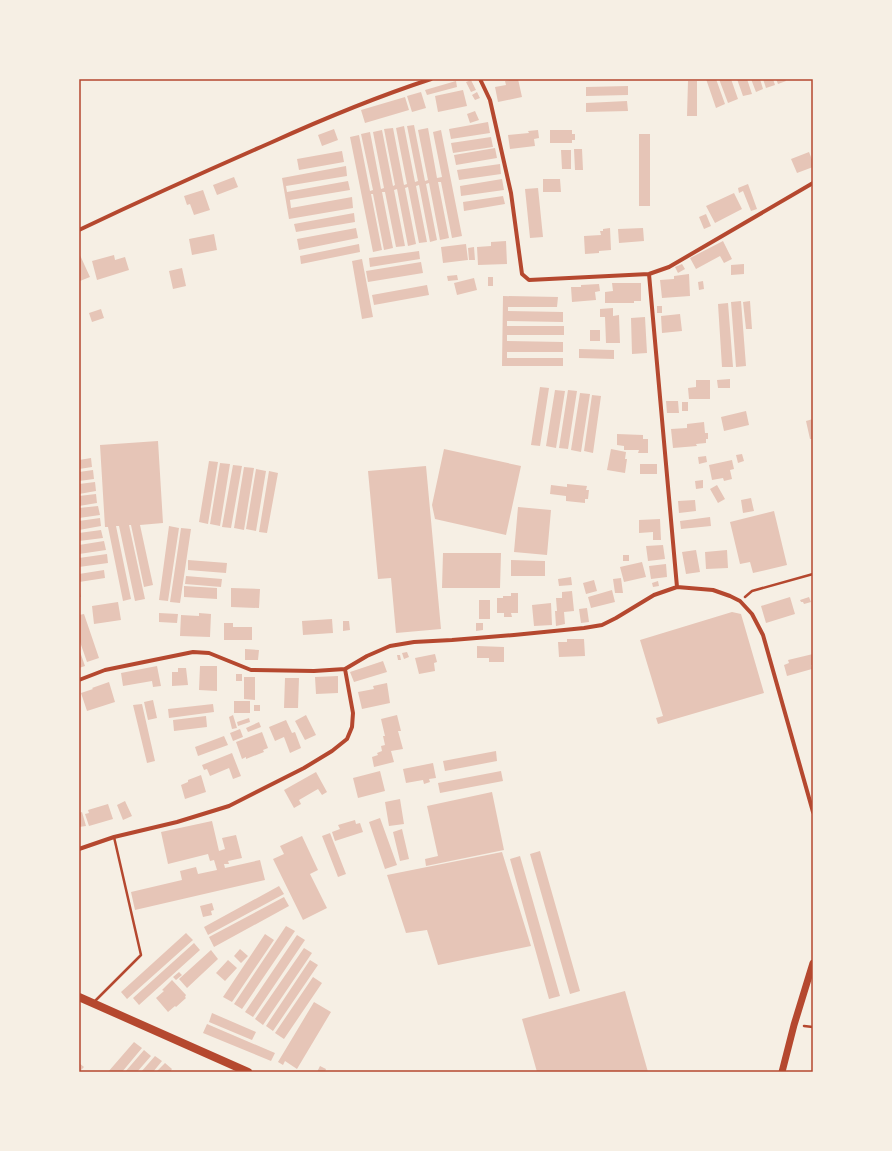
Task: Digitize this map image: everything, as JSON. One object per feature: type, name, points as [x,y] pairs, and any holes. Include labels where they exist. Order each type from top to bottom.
[{"type":"main road","points":[[79,997],[248,1072]]},
{"type":"street","points":[[79,230],[174,185],[369,100],[431,79]]},
{"type":"street","points":[[480,79],[490,100],[511,193],[522,274],[529,280],[649,274],[669,266],[813,183]]},
{"type":"street","points":[[649,274],[677,586]]},
{"type":"street","points":[[79,680],[105,670],[193,652],[210,653],[250,670],[314,671],[345,669],[367,656],[390,646],[414,642],[514,635],[602,625],[654,595],[677,586],[713,590],[740,601],[752,614],[763,635],[813,812]]},
{"type":"street","points":[[79,849],[114,837],[177,822],[229,806],[304,768],[332,751],[347,738],[352,727],[353,713],[345,669]]},
{"type":"street","points":[[782,1072],[794,1025],[813,963]]},
{"type":"lane","points":[[92,1003],[141,955],[114,837]]},
{"type":"path","points":[[740,601],[752,591],[813,574]]},
{"type":"building","points":[[518,79],[522,97],[498,102],[495,87],[506,85],[505,81]]},
{"type":"building","points":[[706,79],[716,79],[725,104],[716,108]]},
{"type":"building","points":[[719,79],[731,79],[738,99],[728,103]]},
{"type":"building","points":[[737,79],[747,79],[752,94],[743,96]]},
{"type":"building","points":[[751,79],[760,79],[763,89],[756,92]]},
{"type":"building","points":[[763,79],[773,79],[775,85],[766,88]]},
{"type":"building","points":[[776,79],[785,79],[786,81],[778,84]]},
{"type":"building","points":[[471,80],[476,90],[471,92],[466,82]]},
{"type":"building","points":[[456,81],[457,87],[427,95],[425,90]]},
{"type":"building","points":[[688,81],[697,81],[697,116],[687,116]]},
{"type":"building","points":[[628,86],[628,95],[586,96],[586,87]]},
{"type":"building","points":[[463,90],[467,106],[438,112],[435,96]]},
{"type":"building","points":[[421,92],[426,108],[412,112],[407,96]]},
{"type":"building","points":[[477,92],[480,98],[475,100],[472,95]]},
{"type":"building","points":[[405,97],[409,110],[365,123],[361,110]]},
{"type":"building","points":[[627,101],[628,111],[586,112],[586,103]]},
{"type":"building","points":[[475,111],[479,120],[470,123],[467,114]]},
{"type":"building","points":[[488,122],[490,133],[451,139],[449,129]]},
{"type":"building","points":[[414,125],[425,181],[428,180],[418,130],[428,128],[437,178],[442,177],[433,132],[441,130],[462,236],[452,238],[441,182],[438,182],[449,238],[440,240],[429,183],[426,184],[437,240],[430,242],[419,185],[416,186],[427,242],[419,243],[408,187],[405,188],[416,244],[408,246],[397,189],[394,190],[405,246],[396,247],[385,192],[382,192],[393,248],[384,250],[373,194],[371,194],[382,250],[373,252],[350,137],[359,135],[370,191],[373,190],[361,134],[370,132],[381,189],[384,188],[373,132],[382,130],[393,186],[395,185],[384,129],[393,128],[404,185],[407,184],[396,128],[404,126],[415,182],[418,181],[407,126]]},
{"type":"building","points":[[334,129],[338,140],[322,146],[318,135]]},
{"type":"building","points":[[538,130],[539,138],[534,139],[535,146],[510,149],[508,135],[529,133],[528,131]]},
{"type":"building","points":[[550,130],[572,130],[572,134],[575,134],[575,140],[572,140],[572,143],[550,143]]},
{"type":"building","points":[[639,134],[650,134],[650,206],[639,206]]},
{"type":"building","points":[[491,137],[493,147],[453,153],[451,143]]},
{"type":"building","points":[[495,148],[497,158],[456,165],[454,155]]},
{"type":"building","points":[[574,149],[582,149],[583,170],[575,170]]},
{"type":"building","points":[[561,150],[571,150],[571,169],[562,169]]},
{"type":"building","points":[[342,151],[344,162],[299,170],[297,159]]},
{"type":"building","points":[[809,152],[813,162],[813,167],[797,173],[791,159]]},
{"type":"building","points":[[500,164],[501,174],[459,180],[457,170]]},
{"type":"building","points":[[346,166],[347,176],[286,186],[287,192],[348,181],[350,190],[290,200],[291,208],[352,197],[353,208],[289,219],[282,178]]},
{"type":"building","points":[[234,177],[238,187],[217,195],[213,185]]},
{"type":"building","points":[[502,179],[504,190],[461,196],[460,186]]},
{"type":"building","points":[[543,179],[560,179],[561,192],[543,192]]},
{"type":"building","points":[[748,184],[757,209],[751,211],[743,191],[739,193],[738,188]]},
{"type":"building","points":[[538,188],[543,237],[530,238],[525,189]]},
{"type":"building","points":[[203,190],[210,210],[194,215],[190,204],[187,205],[184,196]]},
{"type":"building","points":[[734,193],[742,209],[715,223],[706,206]]},
{"type":"building","points":[[503,196],[505,204],[464,211],[463,202]]},
{"type":"building","points":[[354,213],[355,222],[296,232],[294,224]]},
{"type":"building","points":[[706,214],[711,226],[704,229],[699,217]]},
{"type":"building","points":[[356,228],[358,238],[299,250],[297,239]]},
{"type":"building","points":[[610,228],[611,250],[585,254],[584,236],[601,235],[600,231]]},
{"type":"building","points":[[643,228],[644,241],[619,243],[618,229]]},
{"type":"building","points":[[214,234],[217,250],[192,255],[189,239]]},
{"type":"building","points":[[506,241],[507,264],[478,265],[477,247],[491,246],[491,242]]},
{"type":"building","points":[[723,241],[732,259],[724,263],[720,256],[696,269],[690,258]]},
{"type":"building","points":[[359,244],[360,252],[301,264],[300,256]]},
{"type":"building","points":[[466,244],[468,260],[443,263],[441,247]]},
{"type":"building","points":[[474,247],[475,260],[469,260],[468,248]]},
{"type":"building","points":[[419,251],[420,259],[370,267],[369,258]]},
{"type":"building","points":[[79,253],[90,277],[80,281],[79,278]]},
{"type":"building","points":[[114,255],[115,260],[125,257],[129,270],[97,280],[92,261]]},
{"type":"building","points":[[362,259],[373,317],[362,319],[352,261]]},
{"type":"building","points":[[421,262],[423,273],[368,282],[366,271]]},
{"type":"building","points":[[682,264],[685,269],[678,273],[675,267]]},
{"type":"building","points":[[744,264],[744,274],[731,275],[731,265]]},
{"type":"building","points":[[182,268],[186,286],[173,289],[169,271]]},
{"type":"building","points":[[689,274],[690,296],[662,298],[660,280],[674,279],[674,276]]},
{"type":"building","points":[[457,275],[458,280],[448,281],[447,276]]},
{"type":"building","points":[[488,277],[493,277],[493,286],[488,286]]},
{"type":"building","points":[[474,278],[477,290],[457,295],[454,283]]},
{"type":"building","points":[[703,281],[704,289],[699,290],[698,282]]},
{"type":"building","points":[[612,283],[641,283],[641,301],[634,301],[634,303],[605,303],[605,292],[613,291]]},
{"type":"building","points":[[599,284],[600,291],[595,292],[596,300],[572,302],[571,287]]},
{"type":"building","points":[[427,285],[429,295],[374,305],[372,295]]},
{"type":"building","points":[[503,296],[558,297],[557,307],[508,307],[508,311],[563,312],[563,322],[507,321],[507,326],[564,326],[564,335],[507,335],[507,341],[563,342],[563,352],[507,352],[507,358],[563,358],[563,366],[502,366]]},
{"type":"building","points":[[741,301],[746,366],[736,367],[731,302]]},
{"type":"building","points":[[750,301],[752,329],[746,329],[743,302]]},
{"type":"building","points":[[728,303],[733,367],[722,367],[718,304]]},
{"type":"building","points":[[657,306],[662,306],[662,313],[657,313]]},
{"type":"building","points":[[613,308],[613,316],[619,315],[620,343],[606,343],[605,317],[600,317],[600,309]]},
{"type":"building","points":[[101,309],[104,318],[92,322],[89,313]]},
{"type":"building","points":[[680,314],[682,331],[662,333],[661,316]]},
{"type":"building","points":[[645,317],[647,353],[632,354],[631,318]]},
{"type":"building","points":[[590,330],[600,330],[600,341],[590,341]]},
{"type":"building","points":[[579,349],[614,350],[614,359],[579,358]]},
{"type":"building","points":[[730,379],[730,388],[718,388],[717,380]]},
{"type":"building","points":[[696,380],[710,380],[710,399],[689,399],[688,388],[696,387]]},
{"type":"building","points":[[540,387],[549,388],[540,446],[531,445]]},
{"type":"building","points":[[555,390],[565,391],[556,448],[546,446]]},
{"type":"building","points":[[568,390],[577,391],[568,449],[559,448]]},
{"type":"building","points":[[580,393],[590,394],[581,452],[571,450]]},
{"type":"building","points":[[592,395],[601,396],[593,453],[584,451]]},
{"type":"building","points":[[666,401],[678,401],[679,413],[667,413]]},
{"type":"building","points":[[682,402],[688,402],[688,411],[682,411]]},
{"type":"building","points":[[746,411],[749,425],[724,431],[721,417]]},
{"type":"building","points":[[813,419],[813,439],[810,439],[806,421]]},
{"type":"building","points":[[704,422],[705,433],[708,433],[706,443],[696,444],[697,446],[673,448],[671,429],[687,428],[687,424]]},
{"type":"building","points":[[617,434],[643,435],[643,439],[648,439],[648,453],[638,453],[639,450],[624,450],[624,446],[617,445]]},
{"type":"building","points":[[158,441],[163,523],[140,525],[153,585],[144,587],[131,525],[129,525],[145,599],[135,601],[119,526],[116,526],[131,599],[123,601],[108,527],[105,527],[100,445]]},
{"type":"building","points":[[444,449],[521,466],[506,535],[435,519],[432,505]]},
{"type":"building","points":[[611,449],[626,452],[625,459],[627,459],[625,473],[607,470]]},
{"type":"building","points":[[742,454],[744,461],[738,463],[736,455]]},
{"type":"building","points":[[706,456],[707,462],[699,464],[698,457]]},
{"type":"building","points":[[91,458],[92,467],[79,469],[79,460]]},
{"type":"building","points":[[732,460],[734,469],[730,470],[732,479],[724,481],[723,478],[712,480],[709,465]]},
{"type":"building","points":[[209,461],[218,462],[208,524],[199,522]]},
{"type":"building","points":[[220,463],[230,464],[220,526],[210,524]]},
{"type":"building","points":[[640,464],[657,464],[657,474],[640,474]]},
{"type":"building","points":[[233,465],[242,466],[231,528],[222,527]]},
{"type":"building","points":[[426,466],[441,629],[396,633],[391,578],[378,579],[368,471]]},
{"type":"building","points":[[244,467],[254,468],[244,530],[234,528]]},
{"type":"building","points":[[256,469],[266,471],[256,531],[246,529]]},
{"type":"building","points":[[93,470],[94,479],[79,481],[79,472]]},
{"type":"building","points":[[269,471],[278,473],[267,533],[259,532]]},
{"type":"building","points":[[703,480],[703,488],[696,489],[695,481]]},
{"type":"building","points":[[95,482],[96,491],[79,494],[79,484]]},
{"type":"building","points":[[567,484],[587,486],[586,490],[589,490],[588,499],[585,499],[585,503],[566,501],[566,496],[550,494],[551,485],[567,487]]},
{"type":"building","points":[[717,485],[725,499],[718,503],[710,489]]},
{"type":"building","points":[[96,494],[97,503],[79,506],[79,496]]},
{"type":"building","points":[[751,498],[754,511],[743,513],[741,500]]},
{"type":"building","points":[[695,500],[696,511],[679,513],[678,501]]},
{"type":"building","points":[[98,506],[100,515],[79,518],[79,508]]},
{"type":"building","points":[[518,507],[551,510],[547,555],[514,552]]},
{"type":"building","points":[[774,511],[787,565],[753,573],[750,562],[740,564],[730,522]]},
{"type":"building","points":[[710,517],[711,526],[681,529],[680,521]]},
{"type":"building","points":[[100,518],[101,526],[79,530],[79,521]]},
{"type":"building","points":[[660,519],[661,540],[653,540],[653,532],[639,533],[639,520]]},
{"type":"building","points":[[169,526],[179,528],[168,601],[159,600]]},
{"type":"building","points":[[181,528],[191,529],[180,603],[170,602]]},
{"type":"building","points":[[101,530],[103,538],[79,541],[79,533]]},
{"type":"building","points":[[104,541],[106,550],[79,554],[79,545]]},
{"type":"building","points":[[663,545],[665,559],[648,561],[646,546]]},
{"type":"building","points":[[696,550],[700,572],[686,574],[682,552]]},
{"type":"building","points":[[727,550],[728,568],[706,569],[705,552]]},
{"type":"building","points":[[443,553],[501,553],[500,588],[442,588]]},
{"type":"building","points":[[107,554],[108,563],[79,567],[79,558]]},
{"type":"building","points":[[623,555],[629,555],[629,561],[623,561]]},
{"type":"building","points":[[188,560],[227,563],[226,573],[188,570]]},
{"type":"building","points":[[511,560],[545,561],[545,576],[511,576]]},
{"type":"building","points":[[642,562],[646,577],[624,582],[620,567]]},
{"type":"building","points":[[666,564],[667,577],[651,579],[649,566]]},
{"type":"building","points":[[104,570],[105,578],[79,582],[79,574]]},
{"type":"building","points":[[186,576],[222,579],[221,587],[185,584]]},
{"type":"building","points":[[571,577],[572,585],[559,586],[558,579]]},
{"type":"building","points":[[621,578],[623,593],[615,593],[613,579]]},
{"type":"building","points":[[594,580],[597,591],[586,594],[583,583]]},
{"type":"building","points":[[658,581],[659,586],[653,587],[652,583]]},
{"type":"building","points":[[184,586],[217,588],[217,599],[184,597]]},
{"type":"building","points":[[231,588],[260,589],[259,608],[231,607]]},
{"type":"building","points":[[612,590],[615,602],[591,608],[588,597]]},
{"type":"building","points":[[572,591],[574,611],[564,612],[565,624],[556,626],[556,598],[562,598],[562,592]]},
{"type":"building","points":[[511,593],[518,593],[518,613],[511,613],[512,617],[504,617],[504,613],[497,613],[497,598],[511,596]]},
{"type":"building","points":[[790,597],[795,614],[766,623],[761,606]]},
{"type":"building","points":[[809,597],[811,602],[804,604],[800,600]]},
{"type":"building","points":[[479,600],[490,600],[490,619],[479,619]]},
{"type":"building","points":[[118,602],[121,620],[94,624],[92,606]]},
{"type":"building","points":[[551,603],[552,625],[534,626],[532,605]]},
{"type":"building","points":[[587,608],[589,622],[581,623],[579,609]]},
{"type":"building","points":[[732,612],[741,614],[764,693],[658,724],[656,718],[663,716],[640,640]]},
{"type":"building","points":[[159,613],[178,614],[177,623],[159,622]]},
{"type":"building","points":[[199,613],[211,614],[210,637],[180,636],[181,615],[199,616]]},
{"type":"building","points":[[84,614],[99,658],[87,662],[79,639],[79,615]]},
{"type":"building","points":[[332,619],[333,633],[303,635],[302,621]]},
{"type":"building","points":[[343,621],[349,621],[350,630],[343,631]]},
{"type":"building","points":[[224,623],[233,623],[233,627],[252,627],[252,640],[224,640]]},
{"type":"building","points":[[476,623],[483,623],[483,630],[476,631]]},
{"type":"building","points":[[567,639],[584,639],[585,656],[559,657],[558,642],[567,642]]},
{"type":"building","points":[[477,646],[504,647],[504,662],[489,662],[489,658],[477,658]]},
{"type":"building","points":[[79,649],[85,666],[79,668]]},
{"type":"building","points":[[245,649],[259,650],[258,660],[245,660]]},
{"type":"building","points":[[407,652],[409,657],[404,659],[402,653]]},
{"type":"building","points":[[435,654],[437,662],[434,663],[435,671],[419,674],[415,658]]},
{"type":"building","points":[[813,654],[813,665],[811,665],[812,669],[787,676],[784,665],[789,663],[788,660]]},
{"type":"building","points":[[397,655],[400,655],[401,660],[398,660]]},
{"type":"building","points":[[383,661],[387,672],[354,682],[350,672]]},
{"type":"building","points":[[157,666],[161,686],[153,687],[152,681],[123,686],[121,673]]},
{"type":"building","points":[[200,666],[217,666],[217,691],[199,690]]},
{"type":"building","points":[[178,668],[186,668],[188,685],[172,686],[172,672],[178,672]]},
{"type":"building","points":[[236,674],[242,674],[242,681],[236,681]]},
{"type":"building","points":[[338,676],[338,693],[316,694],[315,677]]},
{"type":"building","points":[[244,677],[255,677],[255,700],[244,699]]},
{"type":"building","points":[[285,678],[299,678],[298,708],[284,708]]},
{"type":"building","points":[[109,682],[115,702],[87,711],[81,693]]},
{"type":"building","points":[[387,683],[390,703],[362,709],[358,692],[374,689],[373,686]]},
{"type":"building","points":[[153,700],[157,718],[148,720],[144,702]]},
{"type":"building","points":[[234,701],[250,701],[250,713],[234,713]]},
{"type":"building","points":[[142,704],[155,761],[147,763],[133,705]]},
{"type":"building","points":[[213,704],[214,712],[169,718],[168,709]]},
{"type":"building","points":[[254,705],[260,705],[260,711],[254,711]]},
{"type":"building","points":[[233,715],[237,728],[232,729],[229,717]]},
{"type":"building","points":[[306,715],[316,735],[305,740],[295,721]]},
{"type":"building","points":[[397,715],[401,731],[398,731],[403,749],[391,751],[394,762],[374,767],[372,757],[378,755],[377,753],[382,751],[381,746],[385,745],[383,736],[385,736],[381,719]]},
{"type":"building","points":[[206,716],[207,727],[174,731],[173,720]]},
{"type":"building","points":[[249,718],[250,722],[238,726],[237,722]]},
{"type":"building","points":[[286,720],[292,733],[295,732],[301,748],[290,753],[284,737],[275,741],[269,727]]},
{"type":"building","points":[[259,722],[261,727],[248,732],[246,728]]},
{"type":"building","points":[[240,729],[243,737],[233,741],[230,733]]},
{"type":"building","points":[[262,732],[268,748],[263,750],[264,752],[246,759],[246,757],[242,759],[236,742]]},
{"type":"building","points":[[224,736],[228,745],[198,756],[195,747]]},
{"type":"building","points":[[496,751],[497,761],[445,771],[443,761]]},
{"type":"building","points":[[232,753],[241,776],[233,779],[229,768],[210,776],[207,769],[204,770],[202,765]]},
{"type":"building","points":[[433,763],[436,778],[429,779],[430,782],[424,784],[423,780],[406,783],[403,769]]},
{"type":"building","points":[[380,771],[385,791],[358,798],[353,778]]},
{"type":"building","points":[[501,771],[503,781],[440,793],[438,783]]},
{"type":"building","points":[[316,772],[327,792],[322,795],[318,789],[299,800],[301,804],[294,808],[284,790]]},
{"type":"building","points":[[201,775],[206,792],[185,799],[181,785],[188,782],[188,780]]},
{"type":"building","points":[[492,792],[504,850],[426,866],[425,859],[438,856],[427,806]]},
{"type":"building","points":[[400,799],[404,824],[389,826],[385,802]]},
{"type":"building","points":[[125,801],[132,816],[123,820],[117,805]]},
{"type":"building","points":[[108,804],[113,819],[89,826],[85,814],[89,813],[88,810]]},
{"type":"building","points":[[82,812],[86,826],[79,827],[79,813]]},
{"type":"building","points":[[380,818],[397,865],[385,869],[369,822]]},
{"type":"building","points":[[355,820],[356,824],[360,823],[363,832],[335,841],[332,832],[340,829],[338,825]]},
{"type":"building","points":[[212,821],[219,851],[225,849],[222,838],[236,835],[242,858],[228,861],[229,864],[224,864],[225,868],[260,860],[265,880],[135,910],[131,892],[182,880],[180,871],[196,867],[198,874],[217,870],[214,860],[210,861],[208,854],[168,864],[161,832]]},
{"type":"building","points":[[402,829],[409,859],[400,861],[393,832]]},
{"type":"building","points":[[330,833],[346,874],[338,877],[322,836]]},
{"type":"building","points":[[302,836],[318,870],[310,874],[327,908],[303,920],[273,859],[284,854],[280,846]]},
{"type":"building","points":[[540,851],[580,991],[570,994],[530,854]]},
{"type":"building","points":[[502,852],[531,946],[438,965],[427,930],[406,933],[387,875]]},
{"type":"building","points":[[520,856],[560,996],[549,999],[510,859]]},
{"type":"building","points":[[279,886],[284,894],[208,935],[204,927]]},
{"type":"building","points":[[284,897],[289,906],[214,947],[209,937]]},
{"type":"building","points":[[212,903],[214,910],[211,911],[212,915],[203,917],[200,906]]},
{"type":"building","points":[[286,926],[295,931],[242,1009],[234,1004]]},
{"type":"building","points":[[186,933],[193,940],[127,999],[121,992]]},
{"type":"building","points":[[265,934],[274,940],[232,1002],[223,997]]},
{"type":"building","points":[[297,935],[305,940],[253,1017],[245,1012]]},
{"type":"building","points":[[194,943],[200,950],[139,1005],[133,998]]},
{"type":"building","points":[[304,948],[312,953],[263,1025],[255,1019]]},
{"type":"building","points":[[240,949],[248,956],[241,963],[234,956]]},
{"type":"building","points":[[211,950],[218,959],[187,988],[179,979]]},
{"type":"building","points":[[228,960],[237,968],[225,981],[216,973]]},
{"type":"building","points":[[310,960],[318,965],[273,1031],[266,1026]]},
{"type":"building","points":[[179,972],[182,975],[176,980],[173,977]]},
{"type":"building","points":[[313,977],[322,983],[284,1039],[275,1033]]},
{"type":"building","points":[[172,980],[186,995],[186,998],[168,1012],[156,998],[164,991],[162,990]]},
{"type":"building","points":[[625,991],[648,1072],[537,1072],[522,1019]]},
{"type":"building","points":[[314,1002],[331,1012],[297,1069],[285,1061],[283,1065],[278,1062]]},
{"type":"building","points":[[212,1013],[256,1032],[252,1040],[209,1022]]},
{"type":"building","points":[[207,1024],[275,1053],[271,1061],[203,1033]]},
{"type":"building","points":[[134,1042],[142,1048],[122,1072],[108,1072]]},
{"type":"building","points":[[144,1050],[151,1056],[137,1072],[125,1072]]},
{"type":"building","points":[[155,1056],[162,1061],[153,1072],[141,1072]]},
{"type":"building","points":[[79,1063],[84,1067],[79,1072]]},
{"type":"building","points":[[165,1063],[172,1069],[170,1072],[156,1072]]},
{"type":"building","points":[[320,1066],[326,1069],[325,1072],[317,1072]]}]
